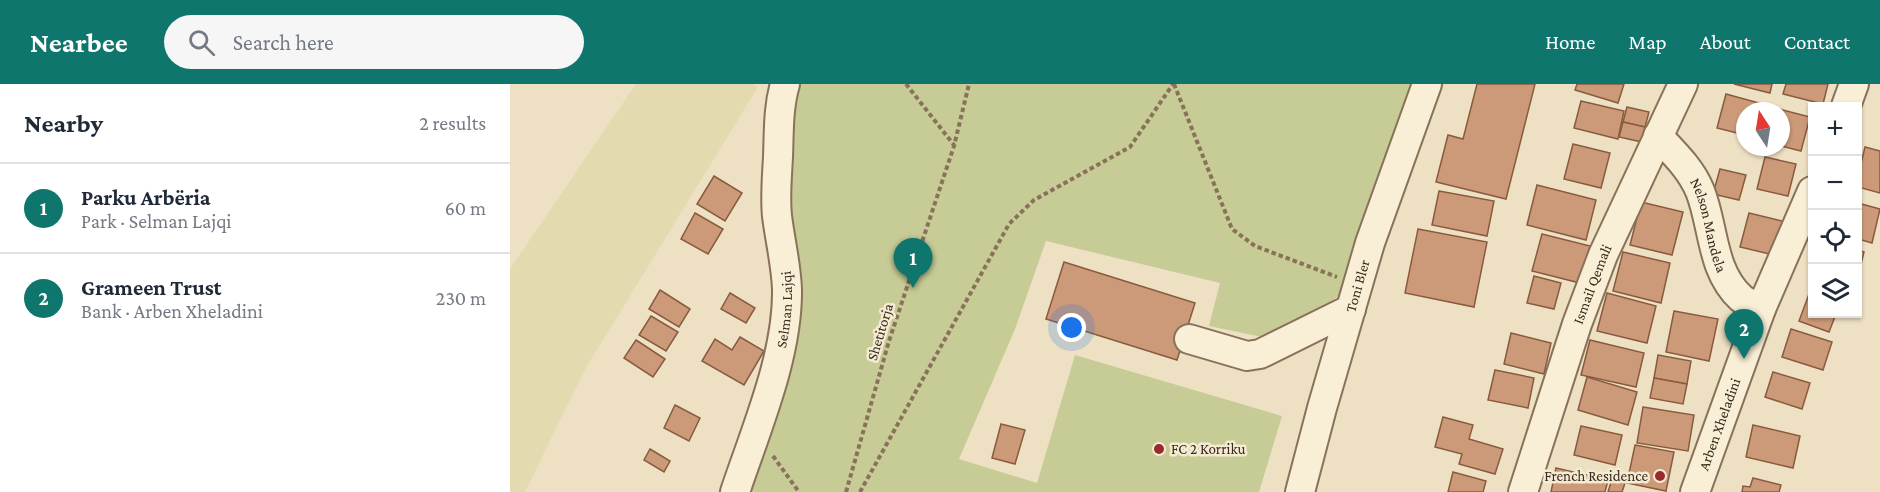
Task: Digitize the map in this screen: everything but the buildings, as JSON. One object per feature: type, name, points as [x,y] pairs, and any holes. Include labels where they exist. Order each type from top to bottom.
[{"type":"street","name":"Selman Lajqi","points":[[735,492],[776,365],[785,315],[787,289],[777,214],[777,192],[780,102],[785,84]]},
{"type":"street","name":"Toni Bler","points":[[1300,492],[1370,243],[1427,84]]},
{"type":"street","name":"Ismail Qemali","points":[[1523,492],[1603,255],[1683,84]]},
{"type":"street","points":[[1847,102],[1854,84]]},
{"type":"street","name":"Nelson Mandela","points":[[1658,136],[1680,160],[1701,192],[1719,264],[1729,284],[1743,299],[1761,309]]},
{"type":"street","name":"Arben Xheladini","points":[[1696,492],[1761,309],[1808,200]]},
{"type":"street","points":[[1189,339],[1247,356],[1260,354],[1354,296]]},
{"type":"path","points":[[906,84],[954,146]]},
{"type":"path","name":"Shetitorja","points":[[846,492],[889,341],[954,146],[969,84]]},
{"type":"path","points":[[1173,84],[1232,229],[1255,246],[1354,296]]},
{"type":"path","points":[[860,492],[1009,224],[1034,200],[1130,147],[1173,84]]},
{"type":"path","points":[[755,432],[799,492]]},
{"type":"shaded area","points":[[636,84],[753,84],[758,87],[584,371],[525,492],[510,492],[510,269]]},
{"type":"green space","points":[[795,84],[1414,84],[1344,292],[1303,322],[1267,338],[1209,326],[1220,283],[1046,241],[1015,329],[959,459],[1037,483],[1075,355],[1282,416],[1259,492],[743,492],[798,277],[788,169]]},
{"type":"place","name":"Parku Arbëria","points":[[913,288]]},
{"type":"place","name":"Grameen Trust","points":[[1744,359]]},
{"type":"place","name":"FC 2 Korriku","points":[[1159,449]]},
{"type":"place","name":"French Residence","points":[[1660,476]]}]
